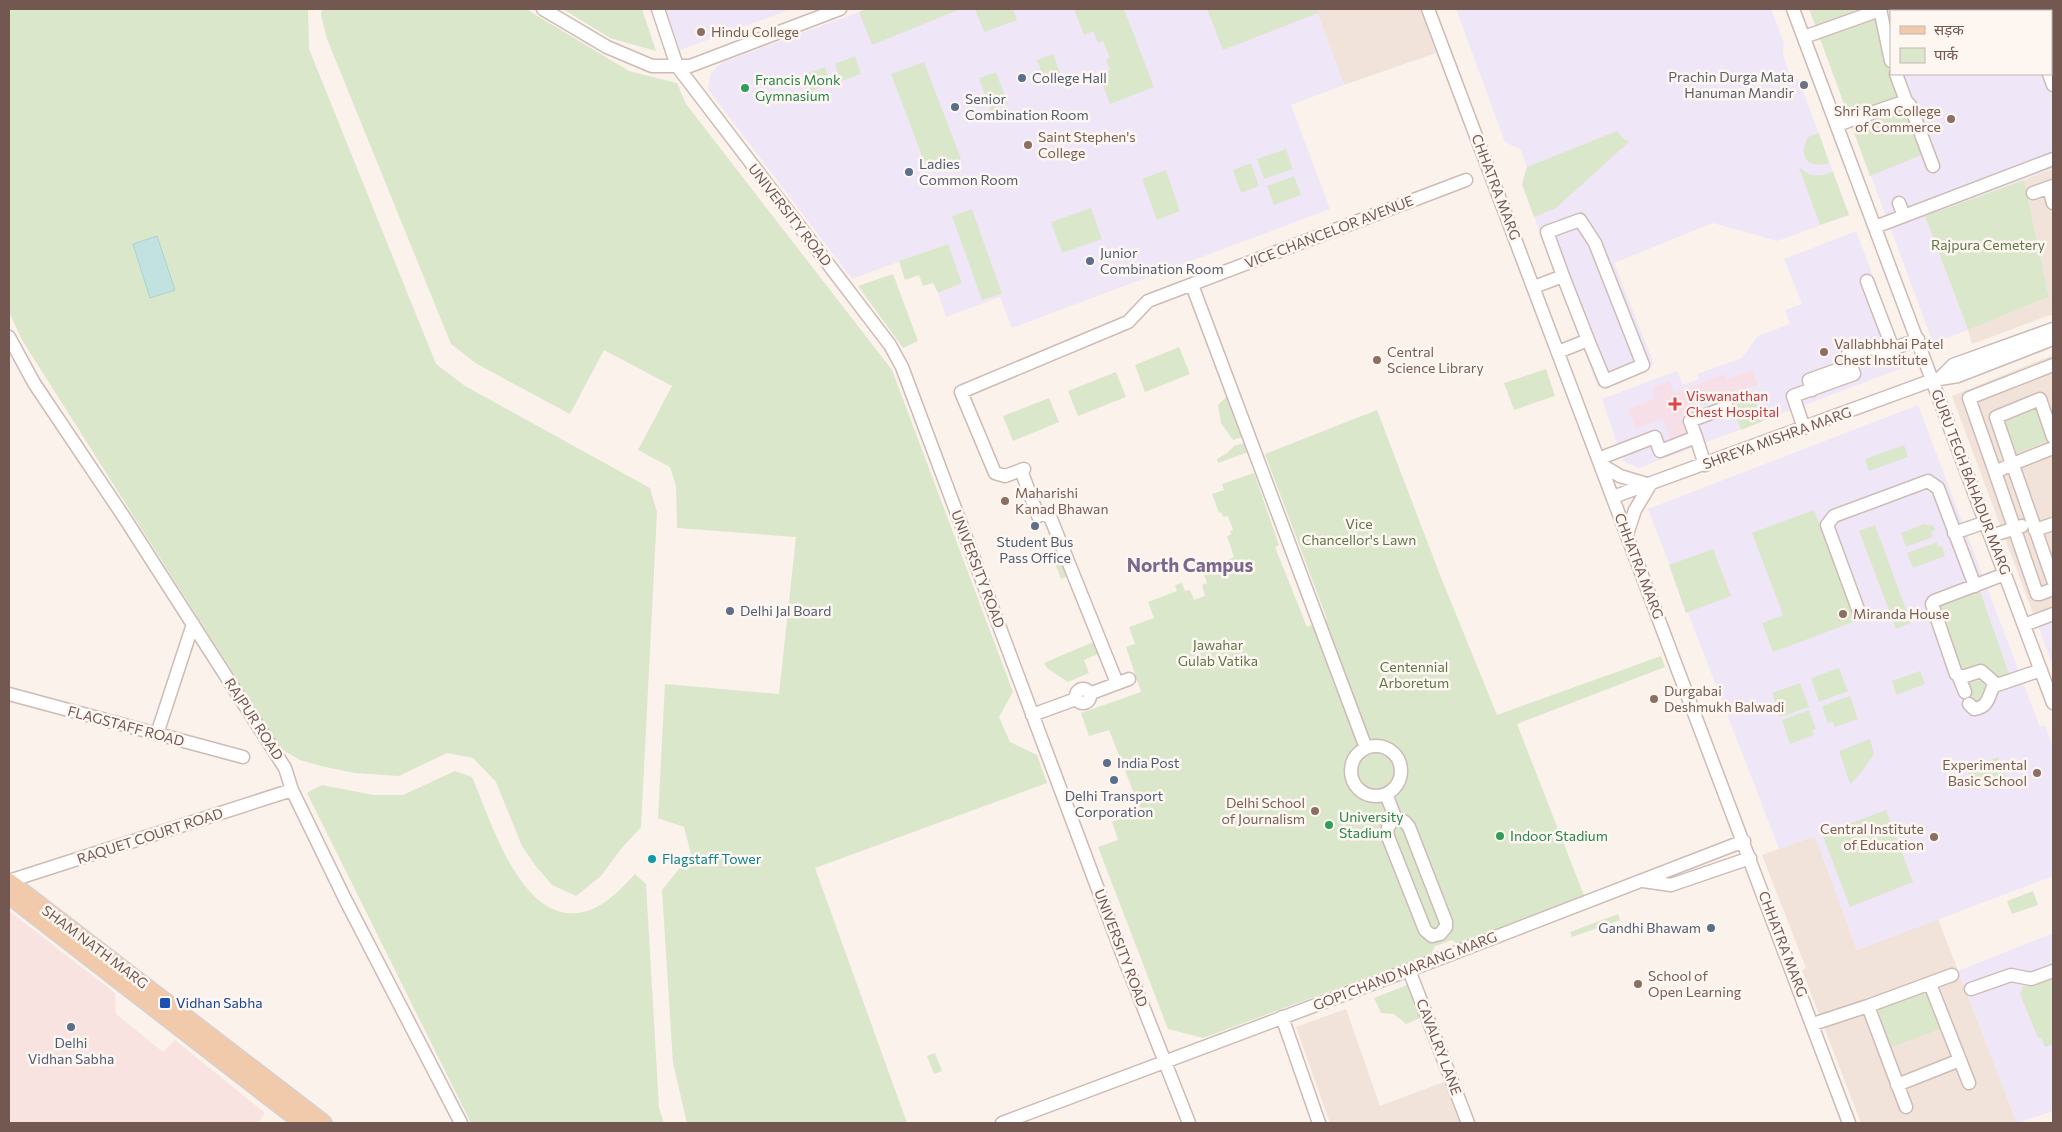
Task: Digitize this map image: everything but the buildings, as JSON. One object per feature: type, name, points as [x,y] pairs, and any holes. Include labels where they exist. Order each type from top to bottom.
[{"type":"main road","name":"SHAM NATH MARG","points":[[9,881],[324,1123]]},
{"type":"main road","name":"SHAM NATH MARG","points":[[9,896],[302,1123]]},
{"type":"street","points":[[543,9],[607,47],[652,66],[690,66],[840,9]]},
{"type":"street","name":"UNIVERSITY ROAD","points":[[658,9],[676,66],[890,345],[902,367],[1120,948],[1189,1123]]},
{"type":"street","points":[[676,66],[686,59],[818,9]]},
{"type":"street","name":"CHHATRA MARG","points":[[1428,9],[1849,1123]]},
{"type":"street","name":"GURU TEGH BAHADUR MARG","points":[[1793,9],[1918,339],[1937,379],[1991,536],[2053,703]]},
{"type":"street","points":[[1804,38],[1880,9],[1890,56]]},
{"type":"street","points":[[1896,75],[1933,166]]},
{"type":"street","points":[[1837,126],[1906,101]]},
{"type":"street","points":[[1875,227],[2053,159]]},
{"type":"street","name":"VICE CHANCELOR AVENUE","points":[[1032,715],[1076,699],[1085,703],[1089,699],[1089,694],[1123,681],[1051,519],[1046,513],[1038,516],[1022,469],[1004,476],[995,473],[961,392],[1128,322],[1148,302],[1466,180]]},
{"type":"street","points":[[2033,192],[2051,187],[2053,203]]},
{"type":"street","points":[[1899,203],[1904,216]]},
{"type":"street","points":[[1580,220],[1595,243],[1643,365],[1605,381],[1563,276],[1547,232],[1580,220]]},
{"type":"street","points":[[1534,287],[1563,276]]},
{"type":"street","points":[[1867,280],[1893,349]]},
{"type":"street","points":[[1192,285],[1366,748]]},
{"type":"street","name":"SHREYA MISHRA MARG","points":[[1937,379],[1953,365],[2053,329]]},
{"type":"street","name":"RAJPUR ROAD","points":[[9,336],[34,383],[193,624],[285,768],[292,790],[345,899],[461,1123]]},
{"type":"street","points":[[1804,428],[1793,396],[1854,374],[1848,354],[1868,348],[1888,351],[1918,339]]},
{"type":"street","name":"SHREYA MISHRA MARG","points":[[1613,497],[1937,379],[1958,376],[2053,339]]},
{"type":"street","points":[[1558,352],[1588,340]]},
{"type":"street","points":[[2053,365],[1969,398],[2037,594],[2053,589]]},
{"type":"street","points":[[2053,437],[2040,399],[1996,417],[2053,580]]},
{"type":"street","points":[[1705,465],[1690,421],[1727,407]]},
{"type":"street","points":[[1599,461],[1655,437],[1660,451],[1696,437]]},
{"type":"street","points":[[1995,472],[2053,448]]},
{"type":"street","points":[[1599,461],[1620,476],[1650,485],[1635,510],[1627,534]]},
{"type":"street","points":[[1859,612],[1827,525],[1829,520],[1834,516],[1928,481],[1938,488],[1974,586]]},
{"type":"street","points":[[1954,533],[1986,522]]},
{"type":"street","points":[[1991,536],[2015,528],[2053,524]]},
{"type":"street","points":[[1995,683],[1986,705],[1974,709],[1956,674],[1932,604],[2005,574]]},
{"type":"street","points":[[2024,625],[2053,614]]},
{"type":"street","points":[[157,734],[193,624]]},
{"type":"street","points":[[1958,677],[1981,671],[1997,686],[2041,670]]},
{"type":"street","name":"FLAGSTAFF ROAD","points":[[9,694],[244,757]]},
{"type":"street","points":[[1366,748],[1385,748],[1398,761],[1400,772],[1398,782],[1386,794],[1376,796],[1366,794],[1358,789],[1352,780],[1351,767],[1353,761],[1366,748]]},
{"type":"street","name":"RAQUET COURT ROAD","points":[[9,881],[292,790]]},
{"type":"street","points":[[1386,794],[1395,817],[1405,822],[1409,827],[1446,922],[1446,927],[1440,934],[1432,936],[1425,930],[1387,834],[1388,827],[1395,817]]},
{"type":"street","name":"GOPI CHAND NARANG MARG","points":[[1002,1123],[1165,1060],[1449,955],[1744,841]]},
{"type":"street","name":"GOPI CHAND NARANG MARG","points":[[1643,881],[1666,884],[1677,883],[1750,858]]},
{"type":"street","points":[[1440,934],[1449,955]]},
{"type":"street","name":"CAVALRY LANE","points":[[1409,970],[1468,1123]]},
{"type":"street","points":[[1971,989],[2011,975],[2031,979],[2053,970]]},
{"type":"street","points":[[1813,1024],[1952,975]]},
{"type":"street","points":[[1930,984],[1969,1083]]},
{"type":"street","points":[[1868,1006],[1906,1107]]},
{"type":"street","points":[[1282,1018],[1319,1123]]},
{"type":"street","points":[[1897,1085],[1960,1060]]},
{"type":"shaded area","name":"Hindu College","points":[[666,9],[792,9],[680,50]]},
{"type":"shaded area","name":"Saint Stephen's College","points":[[867,9],[1316,9],[1344,85],[1291,105],[1330,209],[1012,328],[1000,297],[946,317],[938,293],[962,283],[947,244],[852,279],[708,89],[711,73],[721,63]]},
{"type":"shaded area","points":[[1316,9],[1420,9],[1436,53],[1344,85]]},
{"type":"shaded area","points":[[1456,9],[1771,9],[1784,43],[1783,54],[1789,72],[1799,80],[1849,215],[1777,241],[1713,223],[1614,263],[1654,364],[1598,387],[1522,184],[1527,167],[1521,150],[1505,142]]},
{"type":"shaded area","name":"Shri Ram College of Commerce","points":[[1809,9],[2053,9],[2053,169],[1925,216],[1968,330],[1933,343]]},
{"type":"shaded area","points":[[2053,169],[2053,314],[1972,344],[1968,330],[2049,297],[2024,180]]},
{"type":"shaded area","name":"Vallabhbhai Patel Chest Institute","points":[[1856,231],[1907,366],[1639,468],[1623,461],[1602,399],[1677,371],[1683,385],[1699,379],[1697,374],[1742,358],[1758,336],[1790,324],[1785,310],[1802,304],[1784,259]]},
{"type":"shaded area","points":[[2053,355],[2053,608],[2034,616],[1952,396]]},
{"type":"shaded area","name":"Viswanathan Chest Hospital","points":[[1753,370],[1758,385],[1682,413],[1690,436],[1672,443],[1663,419],[1636,429],[1628,409],[1655,399],[1652,388],[1669,381],[1674,393],[1725,374],[1727,379]]},
{"type":"shaded area","name":"Miranda House","points":[[1918,405],[2040,727],[2045,725],[2053,747],[2053,876],[1857,950],[1815,836],[1779,849],[1648,509]]},
{"type":"shaded area","points":[[2053,608],[2053,666],[2036,620]]},
{"type":"shaded area","points":[[1815,836],[1857,950],[1938,919],[2017,1123],[1861,1123],[1802,970],[1806,968],[1762,855]]},
{"type":"shaded area","name":"Delhi Vidhan Sabha","points":[[9,911],[115,993],[116,1014],[163,1052],[175,1040],[265,1113],[258,1123],[9,1123]]},
{"type":"shaded area","points":[[2053,933],[2053,1111],[2017,1123],[1958,971]]},
{"type":"shaded area","points":[[1346,1009],[1380,1106],[1444,1082],[1460,1123],[1330,1123],[1296,1027]]},
{"type":"green space","points":[[9,9],[308,9],[309,49],[436,364],[465,386],[650,488],[657,512],[641,827],[620,850],[601,876],[576,896],[552,885],[535,865],[522,846],[496,782],[473,758],[447,753],[399,776],[354,773],[321,766],[300,760],[281,749],[22,340],[9,312]]},
{"type":"green space","points":[[322,9],[526,9],[629,71],[677,83],[686,104],[892,370],[1013,692],[999,717],[1010,742],[1037,755],[1047,783],[815,868],[907,1123],[687,1123],[673,1063],[662,890],[691,854],[684,827],[658,818],[665,684],[779,694],[796,537],[677,528],[676,486],[670,467],[638,450],[672,386],[604,350],[570,414],[477,364],[451,344],[327,39],[321,15]]},
{"type":"green space","points":[[563,9],[642,9],[656,51],[610,38]]},
{"type":"green space","points":[[867,9],[961,9],[872,45],[859,12]]},
{"type":"green space","points":[[975,9],[1013,9],[1017,20],[984,32]]},
{"type":"green space","points":[[1074,9],[1124,9],[1154,87],[1110,104],[1099,74],[1110,70],[1106,60],[1110,58],[1103,41],[1098,43],[1093,31],[1084,35]]},
{"type":"green space","points":[[1207,9],[1316,9],[1318,13],[1223,50]]},
{"type":"green space","points":[[1809,9],[1864,9],[1816,27]]},
{"type":"green space","points":[[1875,16],[1884,58],[1901,98],[1849,117],[1819,36]]},
{"type":"green space","points":[[1053,54],[1063,80],[1047,86],[1037,60]]},
{"type":"green space","points":[[855,56],[861,74],[841,81],[835,64]]},
{"type":"green space","points":[[924,62],[961,159],[928,172],[891,74]]},
{"type":"green space","points":[[825,67],[831,84],[811,91],[805,74]]},
{"type":"green space","points":[[996,72],[1008,104],[991,111],[979,78]]},
{"type":"green space","points":[[1907,107],[1924,154],[1870,176],[1852,127]]},
{"type":"green space","points":[[1617,131],[1625,140],[1630,141],[1556,208],[1534,217],[1522,184],[1527,167]]},
{"type":"green space","points":[[1819,133],[1829,163],[1815,165],[1806,160],[1804,150],[1808,137]]},
{"type":"green space","points":[[1286,149],[1293,169],[1264,179],[1257,159]]},
{"type":"green space","points":[[1251,163],[1259,186],[1241,193],[1233,170]]},
{"type":"green space","points":[[1799,168],[1812,175],[1833,172],[1849,215],[1820,225]]},
{"type":"green space","points":[[1166,170],[1180,211],[1157,220],[1142,179]]},
{"type":"green space","points":[[1294,176],[1301,195],[1274,205],[1267,186]]},
{"type":"green space","name":"Rajpura Cemetery","points":[[2024,180],[2049,297],[1968,330],[1925,216]]},
{"type":"green space","points":[[1091,208],[1102,239],[1062,253],[1051,222]]},
{"type":"green space","points":[[972,209],[1002,294],[982,300],[952,216]]},
{"type":"green space","points":[[948,244],[962,283],[938,293],[933,283],[923,286],[919,275],[905,280],[899,261]]},
{"type":"green space","points":[[893,274],[918,341],[903,348],[858,286]]},
{"type":"green space","points":[[1179,347],[1190,374],[1145,392],[1135,365]]},
{"type":"green space","points":[[1546,369],[1555,396],[1514,410],[1504,383]]},
{"type":"green space","points":[[1116,372],[1126,397],[1078,416],[1068,391]]},
{"type":"green space","points":[[1229,394],[1245,436],[1233,440],[1221,423],[1218,405]]},
{"type":"green space","points":[[1753,395],[1763,421],[1741,430],[1731,403]]},
{"type":"green space","points":[[1049,398],[1059,422],[1013,441],[1003,416]]},
{"type":"green space","points":[[2039,405],[2051,440],[2014,454],[2001,419]]},
{"type":"green space","points":[[1377,410],[1440,575],[1497,715],[1661,656],[1665,667],[1517,724],[1585,898],[1459,945],[1452,940],[1435,946],[1431,954],[1203,1038],[1168,1029],[1098,847],[1118,840],[1112,822],[1141,811],[1109,730],[1089,736],[1081,713],[1141,692],[1126,647],[1135,644],[1129,627],[1154,618],[1148,602],[1177,591],[1175,585],[1182,583],[1185,591],[1190,590],[1194,600],[1205,596],[1202,585],[1207,583],[1204,575],[1216,571],[1217,574],[1227,570],[1224,561],[1234,557],[1227,536],[1231,535],[1230,531],[1233,530],[1228,516],[1223,517],[1221,512],[1219,513],[1212,494],[1224,490],[1222,484],[1254,473],[1279,545],[1275,547],[1307,627],[1327,619],[1265,454]]},
{"type":"green space","points":[[1247,442],[1251,451],[1218,463],[1217,459],[1234,446]]},
{"type":"green space","points":[[1904,445],[1908,457],[1869,471],[1865,459]]},
{"type":"green space","points":[[1814,510],[1856,621],[1773,652],[1762,623],[1783,615],[1752,533]]},
{"type":"green space","points":[[1924,524],[1934,526],[1935,530],[1931,532],[1933,537],[1906,547],[1901,533]]},
{"type":"green space","points":[[1875,525],[1911,623],[1896,629],[1859,531]]},
{"type":"green space","points":[[1937,542],[1938,547],[1942,546],[1945,556],[1913,568],[1907,553]]},
{"type":"green space","points":[[1713,549],[1731,596],[1686,613],[1669,565]]},
{"type":"green space","points":[[1060,550],[1069,576],[1061,579],[1051,553]]},
{"type":"green space","points":[[1980,591],[2009,674],[1998,678],[1961,673],[1938,606]]},
{"type":"green space","points":[[1093,642],[1098,654],[1084,660],[1089,673],[1068,682],[1047,668],[1044,663]]},
{"type":"green space","points":[[1839,668],[1848,691],[1819,702],[1811,678]]},
{"type":"green space","points":[[1920,671],[1925,684],[1896,695],[1892,681]]},
{"type":"green space","points":[[1981,681],[1987,687],[1985,700],[1974,703],[1968,687],[1969,682]]},
{"type":"green space","points":[[1800,683],[1809,707],[1780,717],[1772,693]]},
{"type":"green space","points":[[1850,696],[1858,719],[1835,727],[1833,722],[1828,723],[1822,706]]},
{"type":"green space","points":[[1809,710],[1816,729],[1812,730],[1814,735],[1790,744],[1782,720]]},
{"type":"green space","points":[[1870,739],[1874,754],[1861,773],[1850,784],[1839,751]]},
{"type":"green space","points":[[1998,757],[2006,777],[1974,789],[1967,769]]},
{"type":"green space","points":[[455,771],[472,777],[501,847],[515,871],[531,892],[549,907],[570,913],[595,908],[611,897],[635,874],[646,884],[659,1108],[664,1123],[471,1123],[307,793],[322,785],[373,795],[403,795]]},
{"type":"green space","points":[[1886,810],[1913,882],[1850,907],[1822,834]]},
{"type":"green space","points":[[2033,891],[2038,905],[2012,914],[2007,901]]},
{"type":"green space","points":[[1618,914],[1620,920],[1572,937],[1570,932]]},
{"type":"green space","points":[[2052,977],[2053,1044],[2045,1047],[2041,1038],[2038,1038],[2020,994],[2023,987]]},
{"type":"green space","points":[[1407,985],[1420,1018],[1406,1024],[1394,1014],[1381,1013],[1374,998]]},
{"type":"green space","points":[[1926,991],[1940,1029],[1887,1049],[1873,1011],[1876,1007]]},
{"type":"green space","points":[[935,1053],[942,1071],[934,1074],[927,1056]]},
{"type":"water","points":[[157,236],[175,290],[150,298],[133,244]]},
{"type":"place","name":"Hindu College","points":[[701,32]]},
{"type":"place","name":"College Hall","points":[[1022,78]]},
{"type":"place","name":"Prachin Durga Mata Hanuman Mandir","points":[[1804,85]]},
{"type":"place","name":"Francis Monk Gymnasium","points":[[745,88]]},
{"type":"place","name":"Senior Combination Room","points":[[955,107]]},
{"type":"place","name":"Shri Ram College of Commerce","points":[[1951,119]]},
{"type":"place","name":"Saint Stephen's College","points":[[1028,145]]},
{"type":"place","name":"Ladies Common Room","points":[[909,172]]},
{"type":"place","name":"Junior Combination Room","points":[[1090,261]]},
{"type":"place","name":"Vallabhbhai Patel Chest Institute","points":[[1824,352]]},
{"type":"place","name":"Central Science Library","points":[[1377,360]]},
{"type":"place","name":"Viswanathan Chest Hospital","points":[[1675,404]]},
{"type":"place","name":"Maharishi Kanad Bhawan","points":[[1005,501]]},
{"type":"place","name":"Student Bus Pass Office","points":[[1035,526]]},
{"type":"place","name":"Delhi Jal Board","points":[[730,611]]},
{"type":"place","name":"Miranda House","points":[[1843,614]]},
{"type":"place","name":"Durgabai Deshmukh Balwadi","points":[[1654,699]]},
{"type":"place","name":"India Post","points":[[1107,763]]},
{"type":"place","name":"Experimental Basic School","points":[[2037,773]]},
{"type":"place","name":"Delhi Transport Corporation","points":[[1114,780]]},
{"type":"place","name":"Delhi School of Journalism","points":[[1315,811]]},
{"type":"place","name":"University Stadium","points":[[1329,825]]},
{"type":"place","name":"Indoor Stadium","points":[[1500,836]]},
{"type":"place","name":"Central Institute of Education","points":[[1934,837]]},
{"type":"place","name":"Flagstaff Tower","points":[[652,859]]},
{"type":"place","name":"Gandhi Bhawam","points":[[1711,928]]},
{"type":"place","name":"School of Open Learning","points":[[1638,984]]},
{"type":"place","name":"Vidhan Sabha","points":[[165,1003]]},
{"type":"place","name":"Delhi Vidhan Sabha","points":[[71,1027]]},
{"type":"district","name":"North Campus","points":[[1190,565]]},
{"type":"park label","name":"Vice Chancellor's Lawn","points":[[1359,532]]},
{"type":"park label","name":"Jawahar Gulab Vatika","points":[[1218,654]]},
{"type":"park label","name":"Centennial Arboretum","points":[[1414,676]]}]
